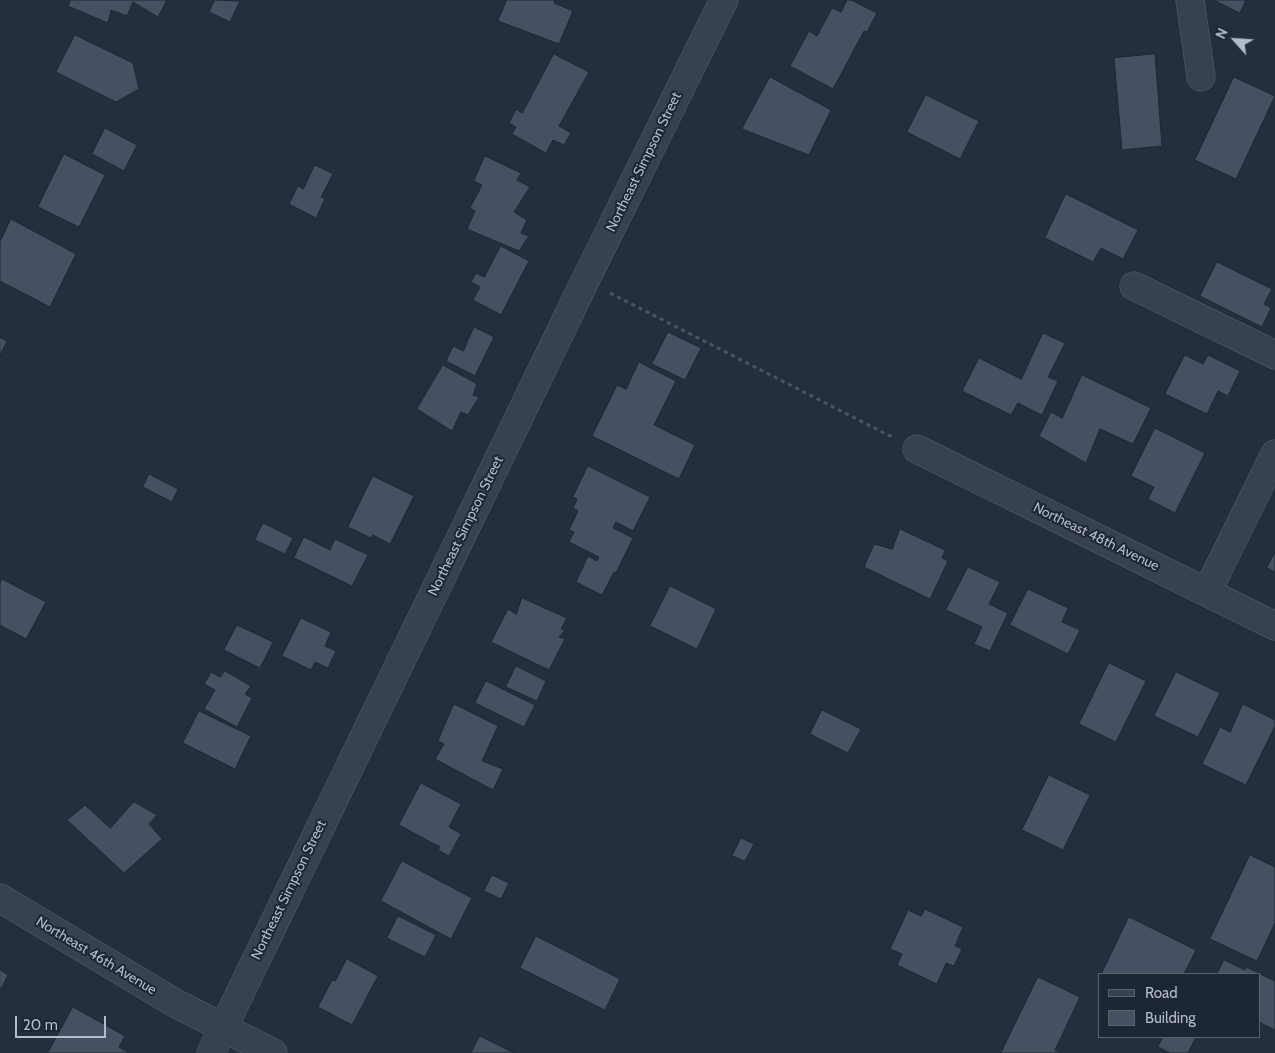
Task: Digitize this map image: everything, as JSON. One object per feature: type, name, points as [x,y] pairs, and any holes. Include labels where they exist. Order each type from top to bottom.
[{"type":"street","name":"Northeast Simpson Street","points":[[211,1053],[585,281],[724,0]]},
{"type":"street","points":[[1190,0],[1201,77]]},
{"type":"street","points":[[1134,286],[1275,355]]},
{"type":"street","name":"Northeast 48th Avenue","points":[[917,449],[1275,626]]},
{"type":"street","points":[[1208,592],[1275,454]]},
{"type":"street","name":"Northeast 46th Avenue","points":[[0,898],[175,1003],[273,1053]]},
{"type":"path","points":[[585,281],[917,449]]},
{"type":"building","points":[[71,0],[167,0],[158,17],[133,2],[127,16],[111,10],[108,23],[68,6]]},
{"type":"building","points":[[215,0],[240,1],[230,22],[209,12]]},
{"type":"building","points":[[507,0],[555,0],[554,3],[573,11],[559,44],[498,21]]},
{"type":"building","points":[[847,0],[851,0],[877,13],[867,32],[864,31],[833,89],[790,66],[809,31],[817,36],[832,8],[841,12]]},
{"type":"building","points":[[1214,0],[1246,0],[1240,13]]},
{"type":"building","points":[[75,35],[133,63],[139,89],[116,102],[56,72]]},
{"type":"building","points":[[554,54],[589,72],[559,126],[571,133],[564,145],[553,140],[546,153],[512,134],[516,127],[509,123],[516,109],[522,113]]},
{"type":"building","points":[[1155,54],[1162,146],[1122,150],[1114,58]]},
{"type":"building","points":[[770,77],[831,110],[809,155],[742,129]]},
{"type":"building","points":[[1234,77],[1275,96],[1236,179],[1195,160]]},
{"type":"building","points":[[926,95],[979,121],[960,159],[907,132]]},
{"type":"building","points":[[105,128],[137,145],[124,171],[92,154]]},
{"type":"building","points":[[64,154],[105,175],[79,227],[38,207]]},
{"type":"building","points":[[485,156],[521,173],[517,180],[530,187],[514,212],[527,220],[521,233],[529,236],[519,251],[467,229],[475,211],[470,208],[482,185],[474,181]]},
{"type":"building","points":[[315,165],[333,174],[321,197],[325,199],[316,218],[289,204],[298,186],[303,189]]},
{"type":"building","points":[[1066,194],[1138,230],[1123,259],[1101,248],[1093,262],[1045,238]]},
{"type":"building","points":[[11,219],[76,254],[50,307],[0,281],[0,242]]},
{"type":"building","points":[[501,246],[529,261],[501,315],[473,300],[480,287],[471,282],[476,273],[484,277]]},
{"type":"building","points":[[1217,262],[1272,289],[1264,304],[1271,308],[1262,327],[1200,296]]},
{"type":"building","points":[[474,327],[494,337],[475,376],[446,361],[453,346],[463,351]]},
{"type":"building","points":[[668,332],[701,348],[685,380],[652,364]]},
{"type":"building","points":[[1043,333],[1065,343],[1048,377],[1058,381],[1042,415],[1018,403],[1011,415],[962,391],[979,358],[1021,379]]},
{"type":"building","points":[[0,337],[7,341],[0,356]]},
{"type":"building","points":[[1185,355],[1203,364],[1208,355],[1240,371],[1228,396],[1218,391],[1207,414],[1165,394]]},
{"type":"building","points":[[639,362],[676,381],[654,425],[695,445],[679,479],[592,436],[617,385],[626,389]]},
{"type":"building","points":[[443,365],[477,384],[473,395],[479,397],[468,415],[461,412],[452,431],[417,409]]},
{"type":"building","points":[[1082,375],[1151,408],[1133,444],[1100,429],[1086,463],[1039,436],[1051,412],[1062,418]]},
{"type":"building","points":[[1155,428],[1205,453],[1175,513],[1148,499],[1154,487],[1131,476]]},
{"type":"building","points":[[588,466],[650,497],[633,531],[616,522],[613,528],[633,538],[616,573],[614,572],[602,595],[576,582],[588,556],[597,561],[599,557],[569,542],[574,532],[569,530],[578,511],[573,508],[577,499],[573,497]]},
{"type":"building","points":[[149,474],[178,489],[172,502],[143,487]]},
{"type":"building","points":[[373,476],[414,496],[390,544],[373,535],[371,538],[348,527]]},
{"type":"building","points":[[263,523],[293,538],[285,554],[255,540]]},
{"type":"building","points":[[900,529],[945,550],[942,558],[948,561],[930,599],[864,567],[874,544],[892,549]]},
{"type":"building","points":[[304,537],[330,550],[335,539],[368,555],[352,586],[294,558]]},
{"type":"building","points":[[1275,552],[1275,572],[1267,568]]},
{"type":"building","points":[[968,567],[1000,582],[989,604],[1008,613],[990,651],[974,644],[982,627],[946,610]]},
{"type":"building","points":[[2,579],[46,602],[26,639],[0,625],[0,583]]},
{"type":"building","points":[[670,586],[716,609],[697,649],[650,626]]},
{"type":"building","points":[[1028,589],[1068,608],[1062,622],[1080,630],[1068,654],[1010,625]]},
{"type":"building","points":[[522,598],[567,618],[561,629],[565,630],[559,637],[565,639],[549,670],[491,642],[508,609],[516,614]]},
{"type":"building","points":[[301,618],[331,632],[325,646],[336,651],[328,668],[315,662],[311,670],[282,656]]},
{"type":"building","points":[[237,625],[273,642],[260,668],[224,650]]},
{"type":"building","points":[[1109,663],[1146,681],[1116,742],[1079,724]]},
{"type":"building","points":[[516,666],[546,681],[537,701],[506,687]]},
{"type":"building","points":[[225,671],[251,686],[245,694],[252,698],[237,727],[204,709],[215,690],[204,684],[211,672],[220,677]]},
{"type":"building","points":[[1176,672],[1220,693],[1198,737],[1154,716]]},
{"type":"building","points":[[486,681],[535,705],[524,727],[475,703]]},
{"type":"building","points":[[454,704],[498,726],[482,761],[503,769],[493,790],[435,759],[444,744],[438,741]]},
{"type":"building","points":[[1243,704],[1275,720],[1275,726],[1246,785],[1202,764],[1220,727],[1230,732]]},
{"type":"building","points":[[822,710],[861,729],[848,753],[810,734]]},
{"type":"building","points":[[199,711],[251,736],[235,769],[183,743]]},
{"type":"building","points":[[1049,775],[1090,795],[1063,850],[1022,830]]},
{"type":"building","points":[[421,783],[461,804],[449,827],[461,834],[449,856],[438,850],[440,847],[399,825]]},
{"type":"building","points":[[134,802],[157,815],[149,824],[162,839],[124,873],[67,820],[85,805],[110,828]]},
{"type":"building","points":[[741,838],[754,844],[745,861],[732,856]]},
{"type":"building","points":[[1250,855],[1275,867],[1275,923],[1257,961],[1210,939]]},
{"type":"building","points":[[402,861],[472,898],[451,939],[381,901]]},
{"type":"building","points":[[492,875],[509,883],[501,899],[484,891]]},
{"type":"building","points":[[925,909],[963,927],[955,946],[962,949],[954,966],[946,963],[937,984],[897,965],[902,954],[890,949],[908,910],[921,916]]},
{"type":"building","points":[[398,916],[436,935],[425,957],[387,938]]},
{"type":"building","points":[[1129,917],[1196,950],[1184,973],[1102,973]]},
{"type":"building","points":[[536,936],[620,979],[605,1010],[520,968]]},
{"type":"building","points":[[347,959],[378,976],[352,1025],[318,1007],[332,980],[335,981]]},
{"type":"building","points":[[1224,960],[1245,970],[1246,967],[1258,973],[1218,973]]},
{"type":"building","points":[[0,970],[8,975],[0,991]]},
{"type":"building","points":[[1260,974],[1275,981],[1275,1030],[1260,1022]]},
{"type":"building","points":[[1038,977],[1080,997],[1055,1050],[1061,1053],[1001,1053]]},
{"type":"building","points":[[73,1007],[125,1036],[119,1047],[129,1053],[48,1053]]},
{"type":"building","points":[[480,1036],[514,1053],[471,1053]]},
{"type":"building","points":[[1162,1038],[1196,1038],[1188,1053],[1170,1053],[1158,1047]]}]
